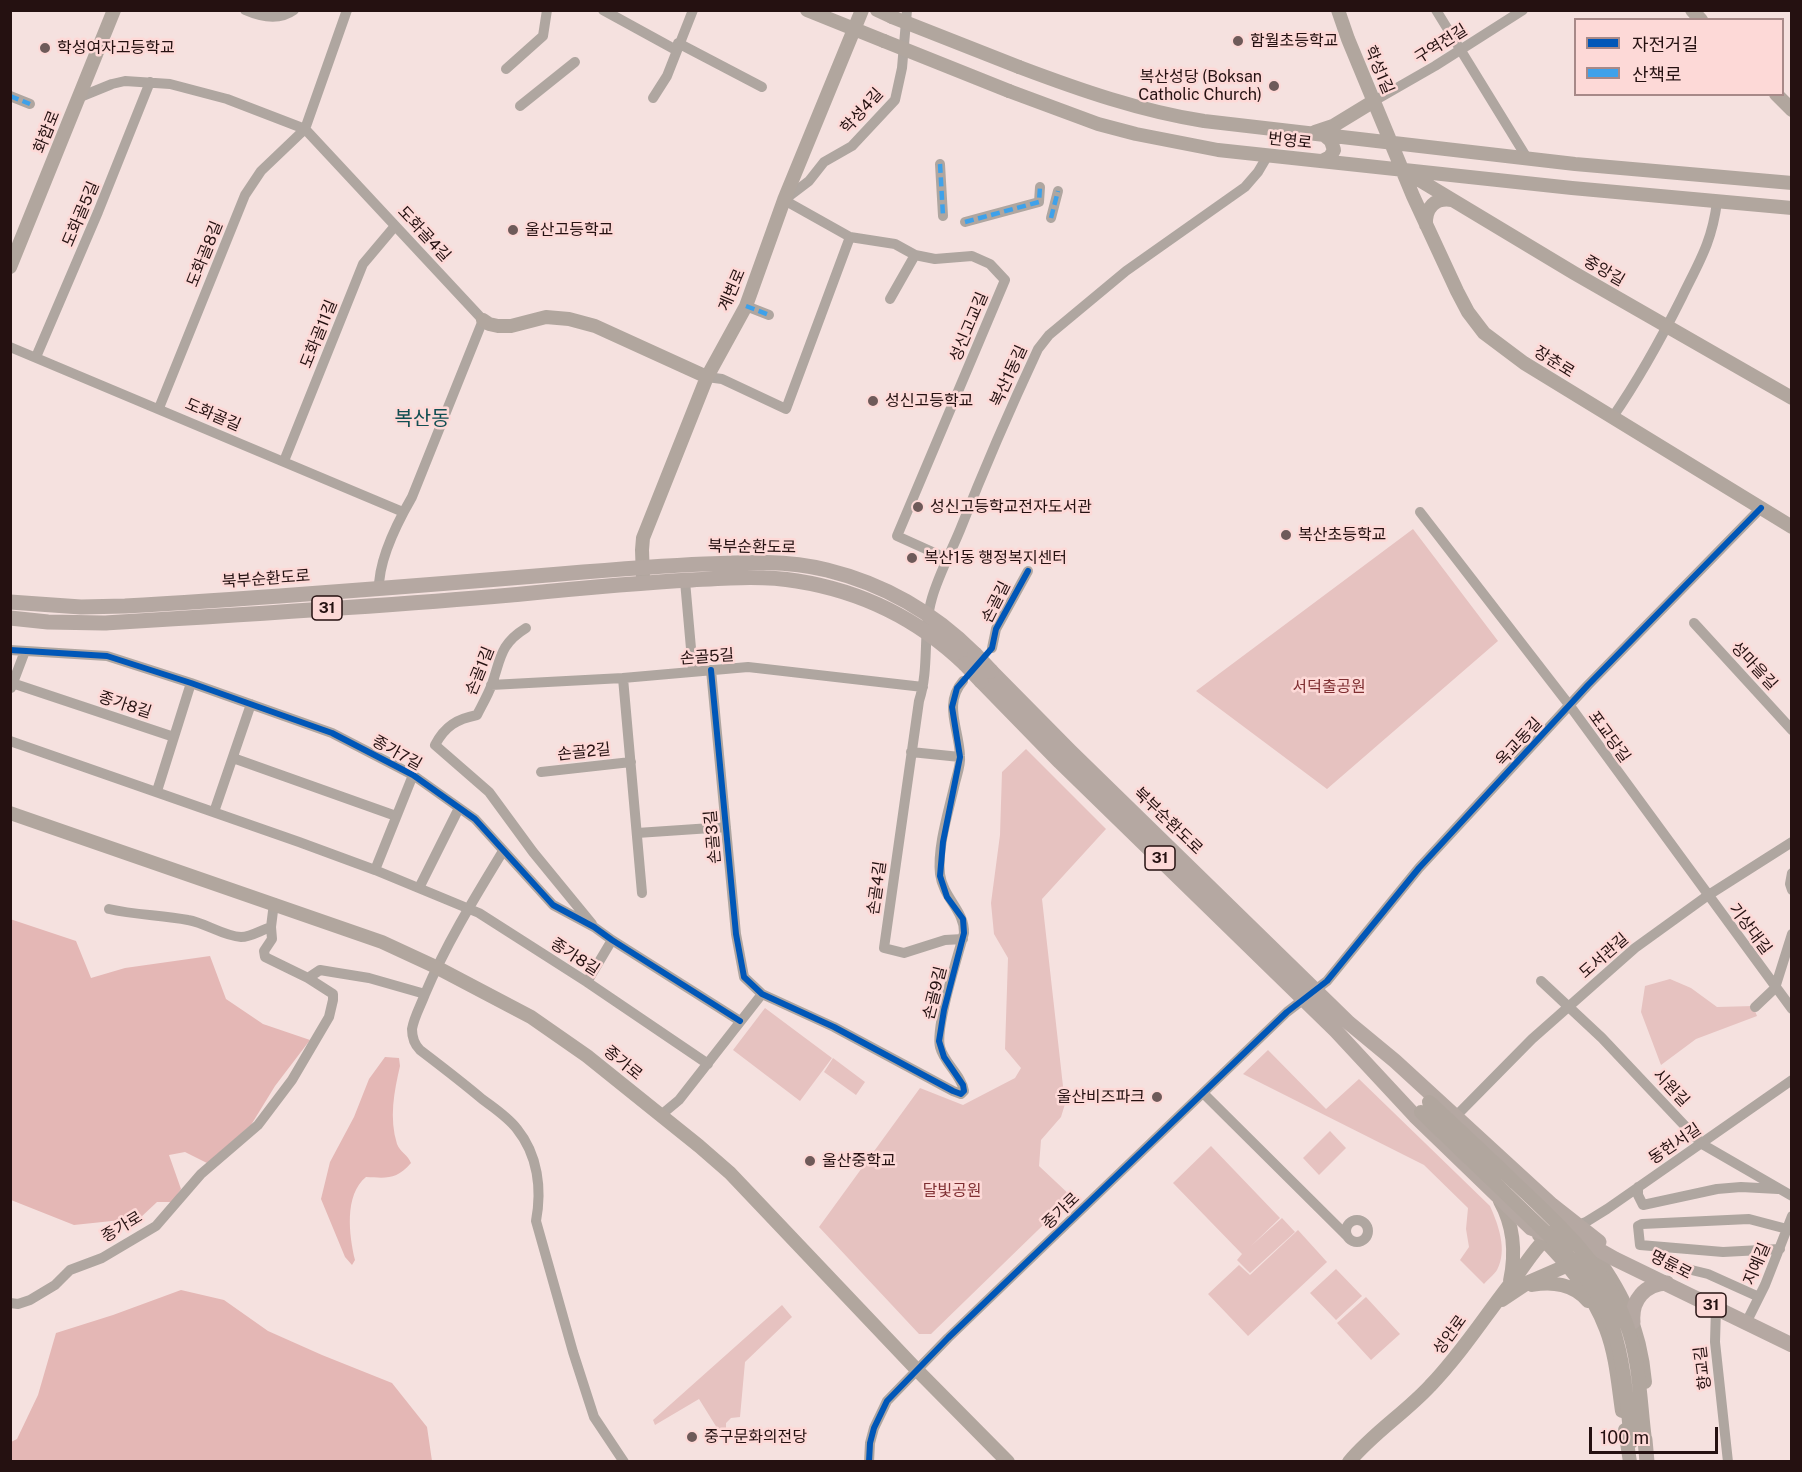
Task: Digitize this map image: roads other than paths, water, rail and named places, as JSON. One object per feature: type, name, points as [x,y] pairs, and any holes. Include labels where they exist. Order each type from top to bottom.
[{"type":"main road","name":"화합로","points":[[10,267],[114,10]]},
{"type":"main road","name":"번영로","points":[[807,10],[1009,91],[1098,124],[1136,134],[1218,150],[1791,208]]},
{"type":"main road","name":"계변로","points":[[643,575],[643,538],[707,377],[746,306],[784,200],[862,10]]},
{"type":"main road","name":"번영로","points":[[877,10],[1019,68],[1108,99],[1186,118],[1527,158],[1791,183]]},
{"type":"main road","name":"학성1길","points":[[1338,10],[1347,39],[1391,143]]},
{"type":"main road","points":[[1778,96],[1791,110]]},
{"type":"main road","points":[[1307,134],[1333,126],[1374,101]]},
{"type":"main road","points":[[1322,161],[1330,157],[1334,150],[1331,141],[1324,135]]},
{"type":"main road","name":"장춘로","points":[[1391,143],[1426,227],[1457,291],[1468,312],[1484,333],[1524,363],[1791,526]]},
{"type":"main road","name":"중앙길","points":[[1402,170],[1791,398]]},
{"type":"main road","points":[[1426,227],[1426,213],[1432,204],[1442,200],[1452,200]]},
{"type":"main road","points":[[483,320],[498,326],[511,326],[546,317],[569,319],[595,326],[707,377]]},
{"type":"main road","name":"북부순환도로","points":[[10,618],[48,622],[104,623],[312,602],[643,575],[769,562],[827,570],[873,585],[909,602],[952,632],[970,659],[1060,762],[1303,999],[1344,1029],[1425,1107],[1542,1208],[1581,1249],[1609,1288],[1626,1324],[1632,1344],[1638,1441]]},
{"type":"main road","name":"북부순환도로","points":[[10,602],[101,607],[312,602],[379,590],[643,575],[685,581],[769,578],[823,586],[868,600],[926,631],[946,646],[970,659]]},
{"type":"main road","points":[[10,595],[100,600],[156,597],[312,602]]},
{"type":"main road","points":[[10,624],[47,628],[104,629],[154,626],[312,602]]},
{"type":"main road","name":"북부순환도로","points":[[986,676],[1078,759],[1316,990],[1344,1029]]},
{"type":"main road","name":"종가로","points":[[10,813],[382,942],[504,1002],[557,1034],[661,1115],[730,1173],[917,1370],[1008,1461]]},
{"type":"main road","points":[[1344,1029],[1395,1061],[1582,1232],[1616,1259],[1630,1265]]},
{"type":"main road","points":[[1344,1029],[1415,1116],[1531,1228],[1547,1238],[1568,1264],[1601,1316],[1638,1441],[1649,1461]]},
{"type":"main road","points":[[1496,1194],[1507,1214],[1513,1242],[1514,1264],[1511,1288]]},
{"type":"main road","points":[[1547,1238],[1557,1222],[1557,1214],[1552,1205]]},
{"type":"main road","points":[[1547,1238],[1582,1232]]},
{"type":"main road","points":[[1582,1232],[1616,1288],[1640,1341],[1644,1366],[1638,1441],[1631,1461]]},
{"type":"main road","points":[[1582,1232],[1630,1265]]},
{"type":"main road","name":"성안로","points":[[1349,1461],[1371,1438],[1436,1380],[1487,1313],[1511,1288],[1547,1238]]},
{"type":"main road","points":[[1511,1288],[1568,1264],[1598,1258],[1616,1259]]},
{"type":"main road","name":"명륜로","points":[[1630,1265],[1791,1346]]},
{"type":"main road","points":[[1511,1288],[1543,1283],[1569,1287],[1584,1296],[1601,1316]]},
{"type":"main road","points":[[1633,1322],[1634,1306],[1641,1295],[1654,1285],[1667,1283]]},
{"type":"street","points":[[245,10],[274,17],[281,17],[294,10]]},
{"type":"street","points":[[306,129],[347,10]]},
{"type":"street","points":[[506,69],[543,36],[547,10]]},
{"type":"street","points":[[603,10],[762,87]]},
{"type":"street","points":[[653,98],[667,76],[693,10]]},
{"type":"street","name":"학성4길","points":[[784,200],[809,181],[824,162],[852,146],[895,100],[902,68],[907,10]]},
{"type":"street","points":[[1436,10],[1527,158]]},
{"type":"street","name":"구역전길","points":[[1374,101],[1523,10]]},
{"type":"street","points":[[520,106],[575,62]]},
{"type":"street","points":[[319,68],[323,80]]},
{"type":"street","name":"도화골4길","points":[[80,97],[112,84],[126,81],[150,82],[201,91],[306,129],[483,320]]},
{"type":"street","name":"도화골5길","points":[[36,357],[107,191],[150,82]]},
{"type":"street","points":[[10,96],[30,104]]},
{"type":"street","name":"도화골8길","points":[[159,408],[245,195],[261,171],[306,129]]},
{"type":"street","name":"복산1동길","points":[[926,631],[933,596],[980,476],[1038,349],[1049,335],[1126,271],[1245,187],[1269,155]]},
{"type":"street","points":[[940,164],[943,216]]},
{"type":"street","points":[[965,222],[1039,202],[1040,187]]},
{"type":"street","points":[[1051,218],[1058,191]]},
{"type":"street","points":[[707,377],[722,379],[786,409],[850,237],[784,200]]},
{"type":"street","points":[[1612,418],[1668,327],[1706,250],[1713,228],[1717,202]]},
{"type":"street","name":"도화골11길","points":[[284,460],[363,264],[395,226]]},
{"type":"street","name":"성신고교길","points":[[850,237],[895,244],[915,255],[935,259],[972,256],[990,264],[1005,280],[897,536],[948,560]]},
{"type":"street","points":[[890,299],[915,255]]},
{"type":"street","points":[[746,306],[769,315]]},
{"type":"street","points":[[379,590],[380,569],[403,512],[412,497],[483,320]]},
{"type":"street","name":"도화골길","points":[[10,347],[284,460],[403,512]]},
{"type":"street","name":"옥교동길","points":[[1303,999],[1327,981],[1419,868],[1570,706],[1761,508]]},
{"type":"street","name":"포교당길","points":[[1420,512],[1570,706],[1707,896]]},
{"type":"street","name":"손골길","points":[[992,648],[996,629],[1028,570]]},
{"type":"street","points":[[685,581],[693,671]]},
{"type":"street","name":"성마을길","points":[[1694,623],[1791,730]]},
{"type":"street","name":"손골1길","points":[[526,628],[512,636],[500,656],[491,685],[477,715],[462,718],[442,732],[435,745],[489,792],[533,852],[594,927]]},
{"type":"street","name":"손골4길","points":[[926,631],[923,687],[911,752],[884,948],[904,953],[928,944],[963,939]]},
{"type":"street","name":"종가7길","points":[[10,650],[107,656],[332,733],[413,775],[474,819],[554,905],[594,927],[740,1021]]},
{"type":"street","name":"종가8길","points":[[25,651],[11,685],[174,737]]},
{"type":"street","name":"손골5길","points":[[491,685],[623,678],[748,667],[923,687]]},
{"type":"street","name":"손골3길","points":[[711,670],[736,934],[742,972],[748,983],[762,994]]},
{"type":"street","name":"손골2길","points":[[623,678],[642,893]]},
{"type":"street","name":"손골9길","points":[[762,994],[834,1027],[953,1091],[961,1094],[964,1091],[963,1085],[944,1057],[939,1041],[944,1010],[963,939],[964,925],[963,919],[947,897],[940,876],[945,832],[960,757],[952,707],[957,688],[963,681]]},
{"type":"street","points":[[157,791],[191,683]]},
{"type":"street","points":[[214,812],[251,704]]},
{"type":"street","name":"종가8길","points":[[10,741],[157,791],[375,870],[479,914],[587,982],[708,1064]]},
{"type":"street","points":[[911,752],[960,757]]},
{"type":"street","points":[[232,758],[396,816]]},
{"type":"street","name":"손골2길","points":[[541,772],[631,762]]},
{"type":"street","points":[[375,870],[413,775]]},
{"type":"street","points":[[419,888],[459,808]]},
{"type":"street","points":[[637,833],[726,826]]},
{"type":"street","name":"도서관길","points":[[1456,1116],[1533,1039],[1635,948],[1707,896],[1791,842]]},
{"type":"street","points":[[503,851],[436,967],[412,1032],[416,1046],[517,1128],[528,1146],[539,1188],[536,1221],[573,1352],[594,1417],[624,1461]]},
{"type":"street","points":[[1791,873],[1791,890]]},
{"type":"street","name":"기상대길","points":[[1707,896],[1791,1009]]},
{"type":"street","name":"종가로","points":[[10,1303],[18,1304],[30,1300],[55,1284],[70,1270],[102,1258],[156,1226],[201,1173],[258,1125],[292,1080],[329,1017],[333,994],[308,978],[265,957],[264,951],[273,939],[271,927],[274,903]]},
{"type":"street","points":[[109,909],[127,914],[206,924],[238,937],[249,936],[258,930],[271,927]]},
{"type":"street","points":[[1755,1007],[1775,988],[1791,934]]},
{"type":"street","points":[[587,982],[612,940]]},
{"type":"street","points":[[308,978],[320,970],[369,978],[425,994]]},
{"type":"street","name":"시원길","points":[[1541,981],[1639,1076],[1702,1144],[1791,1196]]},
{"type":"street","points":[[661,1115],[679,1100],[762,994]]},
{"type":"street","name":"종가로","points":[[869,1461],[870,1443],[879,1415],[887,1401],[948,1338],[1303,999]]},
{"type":"street","name":"동헌서길","points":[[1582,1232],[1593,1218],[1791,1080]]},
{"type":"street","points":[[1203,1093],[1347,1236],[1355,1242],[1362,1241],[1367,1236],[1368,1229],[1365,1222],[1358,1219],[1352,1221],[1346,1228],[1347,1236]]},
{"type":"street","points":[[1638,1187],[1638,1195],[1643,1205],[1717,1189],[1741,1187],[1781,1190]]},
{"type":"street","points":[[1325,1214],[1352,1221]]},
{"type":"street","name":"지예길","points":[[1746,1323],[1780,1249],[1791,1216]]},
{"type":"street","points":[[1780,1249],[1723,1252],[1640,1245],[1638,1226],[1749,1219],[1787,1229]]},
{"type":"street","points":[[1679,1267],[1708,1274],[1759,1297]]},
{"type":"street","name":"향교길","points":[[1716,1308],[1715,1342],[1728,1461]]},
{"type":"place","name":"함월초등학교","points":[[1238,41]]},
{"type":"place","name":"학성여자고등학교","points":[[45,48]]},
{"type":"place","name":"복산성당 (Boksan Catholic Church)","points":[[1274,86]]},
{"type":"place","name":"울산고등학교","points":[[513,230]]},
{"type":"place","name":"성신고등학교","points":[[873,401]]},
{"type":"place","name":"성신고등학교전자도서관","points":[[918,507]]},
{"type":"place","name":"복산초등학교","points":[[1286,535]]},
{"type":"place","name":"복산1동 행정복지센터","points":[[912,558]]},
{"type":"place","name":"울산비즈파크","points":[[1157,1097]]},
{"type":"place","name":"울산중학교","points":[[810,1161]]},
{"type":"place","name":"중구문화의전당","points":[[692,1437]]},
{"type":"district","name":"복산동","points":[[422,419]]},
{"type":"park label","name":"서덕출공원","points":[[1329,687]]},
{"type":"park label","name":"달빛공원","points":[[952,1191]]}]
